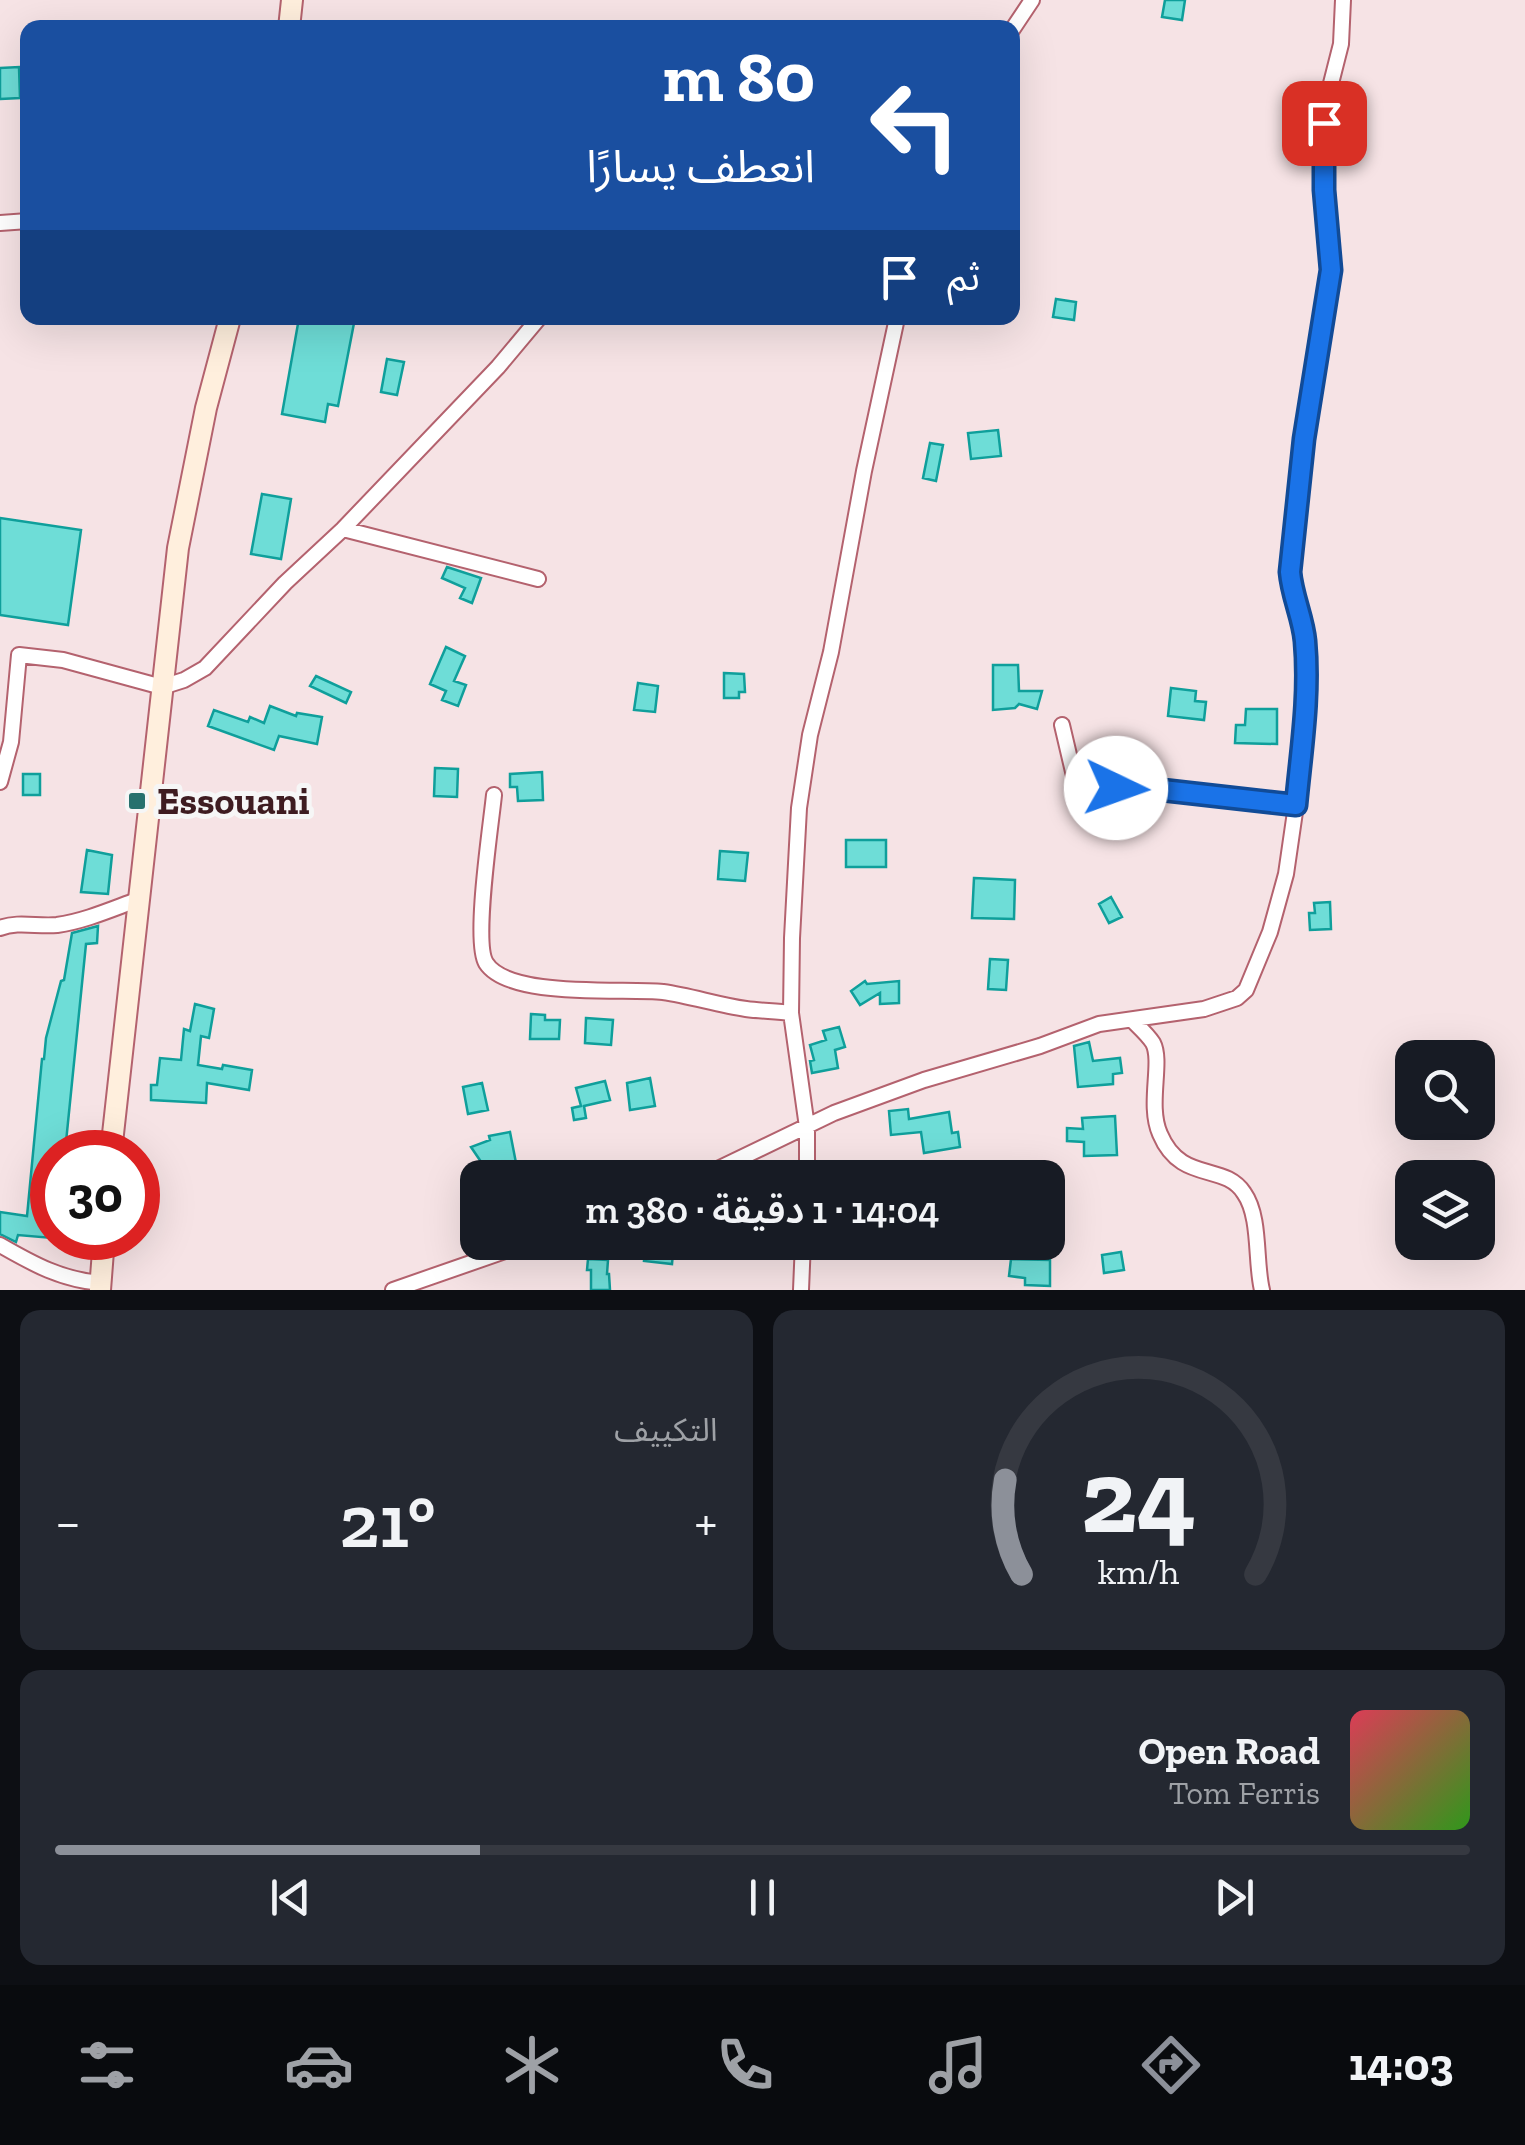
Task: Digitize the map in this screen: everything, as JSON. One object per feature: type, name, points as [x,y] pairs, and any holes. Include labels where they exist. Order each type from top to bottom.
[{"type":"main road","points":[[113,1130],[178,548],[186,496],[228,325]]},
{"type":"main road","points":[[100,1286],[102,1260]]},
{"type":"street","points":[[738,1160],[834,1114],[924,1080],[1040,1046],[1098,1024],[1204,1009],[1237,998],[1246,990],[1270,932],[1286,874],[1296,805],[1306,669],[1305,637],[1291,586],[1291,552],[1331,270],[1324,190],[1324,123],[1341,44],[1343,0]]},
{"type":"street","points":[[0,782],[11,742],[18,655],[63,660],[162,686],[205,668],[285,582],[344,529],[533,325]]},
{"type":"street","points":[[807,1160],[807,1127],[792,1013],[792,938],[804,767],[896,325]]},
{"type":"street","points":[[344,529],[538,579]]},
{"type":"street","points":[[1062,725],[1074,776],[1080,783],[1095,788],[1136,787],[1296,805]]},
{"type":"street","points":[[494,796],[481,935],[483,960],[494,972],[537,986],[664,992],[747,1009],[792,1013]]},
{"type":"street","points":[[0,928],[10,924],[67,924],[137,900]]},
{"type":"street","points":[[1132,1020],[1156,1052],[1154,1112],[1162,1140],[1180,1162],[1231,1180],[1250,1203],[1262,1290]]},
{"type":"street","points":[[0,1245],[58,1276],[100,1286]]},
{"type":"street","points":[[393,1290],[479,1260]]},
{"type":"street","points":[[801,1290],[802,1260]]},
{"type":"building","points":[[1165,0],[1185,0],[1182,20],[1162,17]]},
{"type":"building","points":[[19,67],[20,98],[0,99],[0,68]]},
{"type":"building","points":[[1056,299],[1076,302],[1074,320],[1053,317]]},
{"type":"building","points":[[298,325],[354,325],[338,406],[328,404],[325,422],[282,414]]},
{"type":"building","points":[[387,359],[404,362],[397,395],[381,392]]},
{"type":"building","points":[[998,430],[1001,456],[971,459],[968,433]]},
{"type":"building","points":[[930,443],[943,445],[936,481],[923,478]]},
{"type":"building","points":[[262,494],[291,499],[281,559],[251,554]]},
{"type":"building","points":[[0,518],[81,530],[68,625],[0,615]]},
{"type":"building","points":[[447,567],[481,578],[472,603],[460,598],[465,588],[442,578]]},
{"type":"building","points":[[446,647],[465,656],[454,681],[466,685],[458,706],[442,700],[446,691],[430,684]]},
{"type":"building","points":[[993,665],[1018,665],[1019,691],[1042,691],[1037,709],[1019,704],[993,710]]},
{"type":"building","points":[[724,673],[744,674],[745,692],[739,692],[739,698],[724,698]]},
{"type":"building","points":[[316,676],[351,692],[346,703],[310,686]]},
{"type":"building","points":[[638,683],[658,686],[655,712],[634,710]]},
{"type":"building","points":[[1171,688],[1196,691],[1195,701],[1206,702],[1204,720],[1168,716]]},
{"type":"building","points":[[270,706],[296,716],[297,713],[322,717],[317,744],[279,736],[274,750],[208,726],[214,710],[248,722],[250,717],[264,723]]},
{"type":"building","points":[[1246,709],[1277,709],[1277,744],[1235,743],[1236,725],[1245,725]]},
{"type":"building","points":[[435,768],[458,769],[457,797],[434,796]]},
{"type":"building","points":[[542,772],[543,800],[518,801],[517,787],[510,787],[510,774]]},
{"type":"building","points":[[23,774],[40,774],[40,795],[23,795]]},
{"type":"building","points":[[846,840],[886,840],[886,867],[846,867]]},
{"type":"building","points":[[87,850],[112,855],[108,894],[81,892]]},
{"type":"building","points":[[720,851],[748,853],[745,881],[718,879]]},
{"type":"building","points":[[974,878],[1015,880],[1014,919],[972,918]]},
{"type":"building","points":[[1111,897],[1122,917],[1109,923],[1099,904]]},
{"type":"building","points":[[1330,902],[1331,929],[1310,930],[1309,913],[1315,913],[1314,903]]},
{"type":"building","points":[[98,926],[97,943],[86,944],[67,1130],[35,1130],[42,1059],[64,980],[72,933]]},
{"type":"building","points":[[990,959],[1008,960],[1006,990],[988,989]]},
{"type":"building","points":[[865,981],[899,981],[899,1003],[880,1004],[880,993],[860,1005],[851,991]]},
{"type":"building","points":[[195,1004],[214,1009],[209,1038],[201,1036],[198,1065],[252,1070],[249,1090],[207,1083],[206,1103],[151,1100],[151,1085],[157,1085],[160,1058],[181,1060],[184,1029],[190,1031]]},
{"type":"building","points":[[531,1014],[545,1015],[545,1020],[560,1020],[559,1039],[530,1039]]},
{"type":"building","points":[[586,1018],[613,1020],[611,1045],[585,1043]]},
{"type":"building","points":[[839,1027],[845,1047],[835,1050],[838,1068],[812,1073],[810,1045],[826,1040],[823,1031]]},
{"type":"building","points":[[1089,1042],[1093,1061],[1120,1058],[1122,1073],[1113,1074],[1113,1084],[1078,1087],[1074,1046]]},
{"type":"building","points":[[650,1078],[655,1106],[630,1110],[627,1083]]},
{"type":"building","points":[[605,1081],[610,1100],[584,1106],[586,1118],[574,1120],[572,1108],[581,1106],[576,1088]]},
{"type":"building","points":[[482,1083],[488,1110],[468,1114],[463,1087]]},
{"type":"building","points":[[908,1109],[909,1119],[949,1112],[952,1133],[958,1132],[960,1147],[924,1153],[921,1132],[891,1135],[889,1111]]},
{"type":"building","points":[[1115,1116],[1117,1155],[1084,1156],[1084,1142],[1067,1141],[1067,1128],[1083,1129],[1082,1118]]},
{"type":"building","points":[[510,1132],[515,1160],[480,1160],[471,1147],[490,1140],[489,1136]]},
{"type":"building","points":[[30,1185],[30,1236],[18,1235],[16,1242],[0,1234],[0,1212],[27,1216]]},
{"type":"building","points":[[1121,1252],[1124,1270],[1104,1273],[1102,1255]]},
{"type":"building","points":[[588,1260],[608,1260],[610,1290],[591,1290],[591,1270],[587,1270]]},
{"type":"building","points":[[644,1260],[672,1260],[672,1264]]},
{"type":"building","points":[[1011,1260],[1050,1260],[1050,1286],[1025,1285],[1025,1278],[1009,1276]]},
{"type":"place","name":"Essouani","points":[[137,801]]},
{"type":"route","points":[[1116,788],[1296,805],[1306,701],[1305,637],[1290,572],[1304,439],[1331,270],[1324,190],[1324,123]]}]
